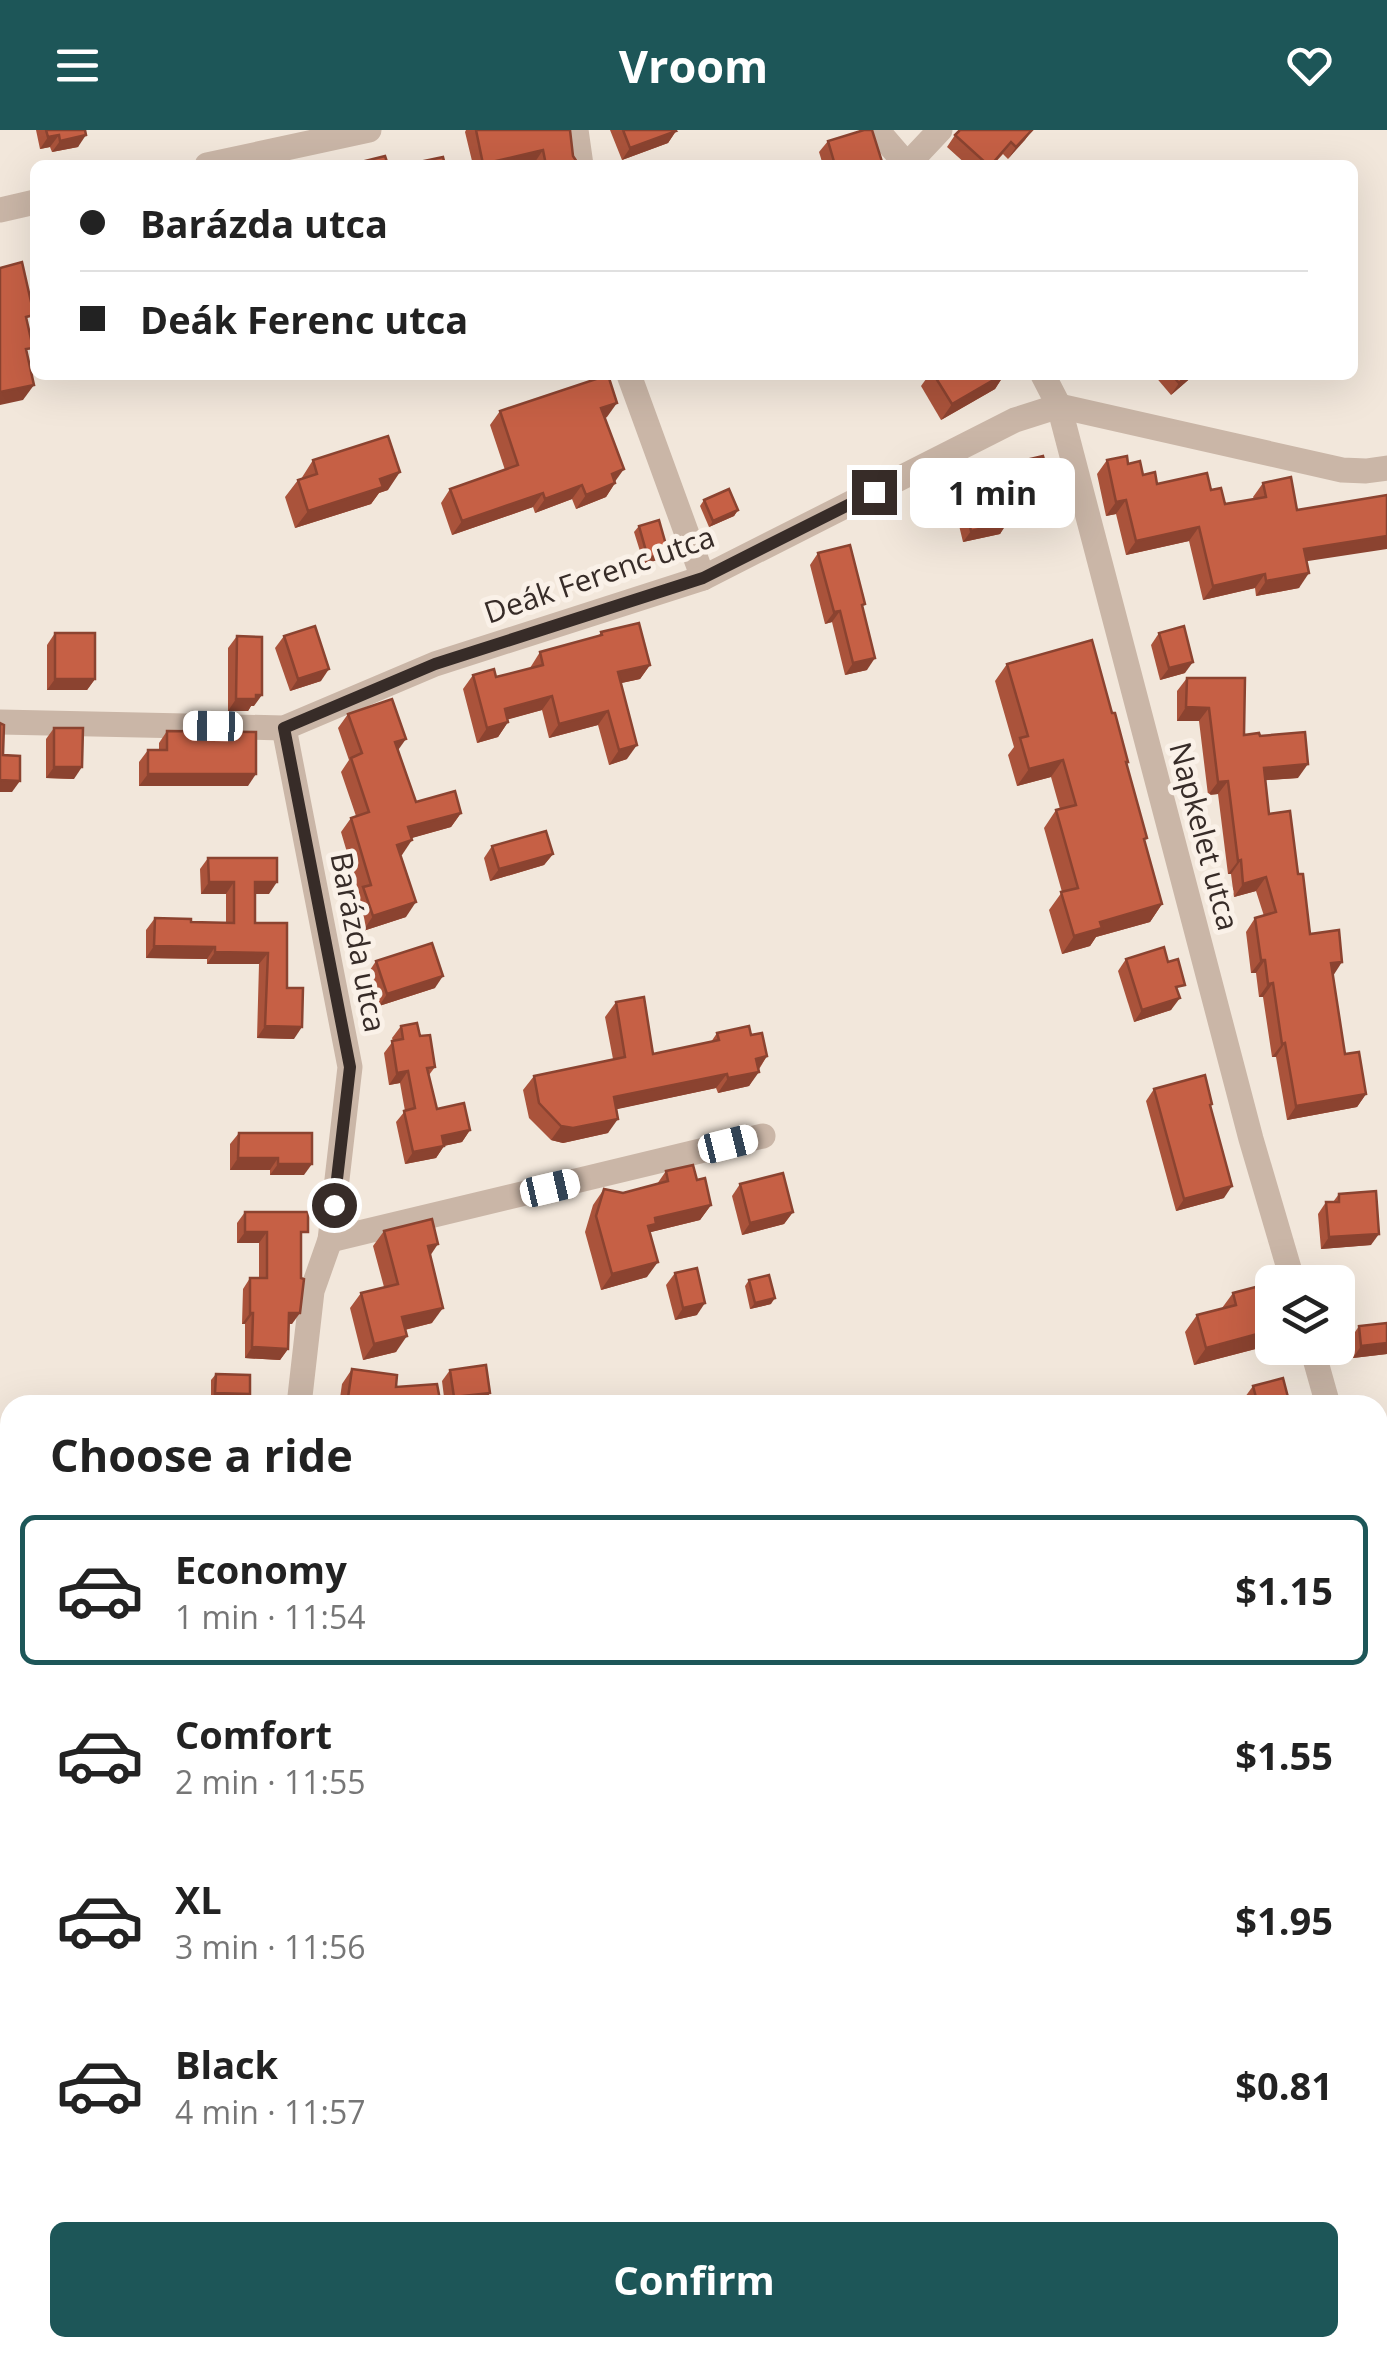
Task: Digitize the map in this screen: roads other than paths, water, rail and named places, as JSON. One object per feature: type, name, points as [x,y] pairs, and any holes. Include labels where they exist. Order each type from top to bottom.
[{"type":"street","points":[[230,160],[369,130]]},
{"type":"street","points":[[576,130],[579,160]]},
{"type":"street","points":[[877,130],[903,160]]},
{"type":"street","points":[[912,160],[940,130]]},
{"type":"street","points":[[0,210],[30,203]]},
{"type":"street","points":[[631,380],[703,578]]},
{"type":"street","name":"Napkelet utca","points":[[1046,380],[1059,406],[1287,1265]]},
{"type":"street","points":[[1059,406],[1342,470],[1387,468]]},
{"type":"street","name":"Deák Ferenc utca","points":[[284,728],[435,664],[703,578],[1015,420],[1059,406]]},
{"type":"street","points":[[0,722],[284,728]]},
{"type":"street","name":"Barázda utca","points":[[284,728],[350,1067],[330,1240],[312,1291],[300,1395]]},
{"type":"street","points":[[330,1240],[763,1136]]},
{"type":"street","points":[[1317,1365],[1325,1395]]}]
